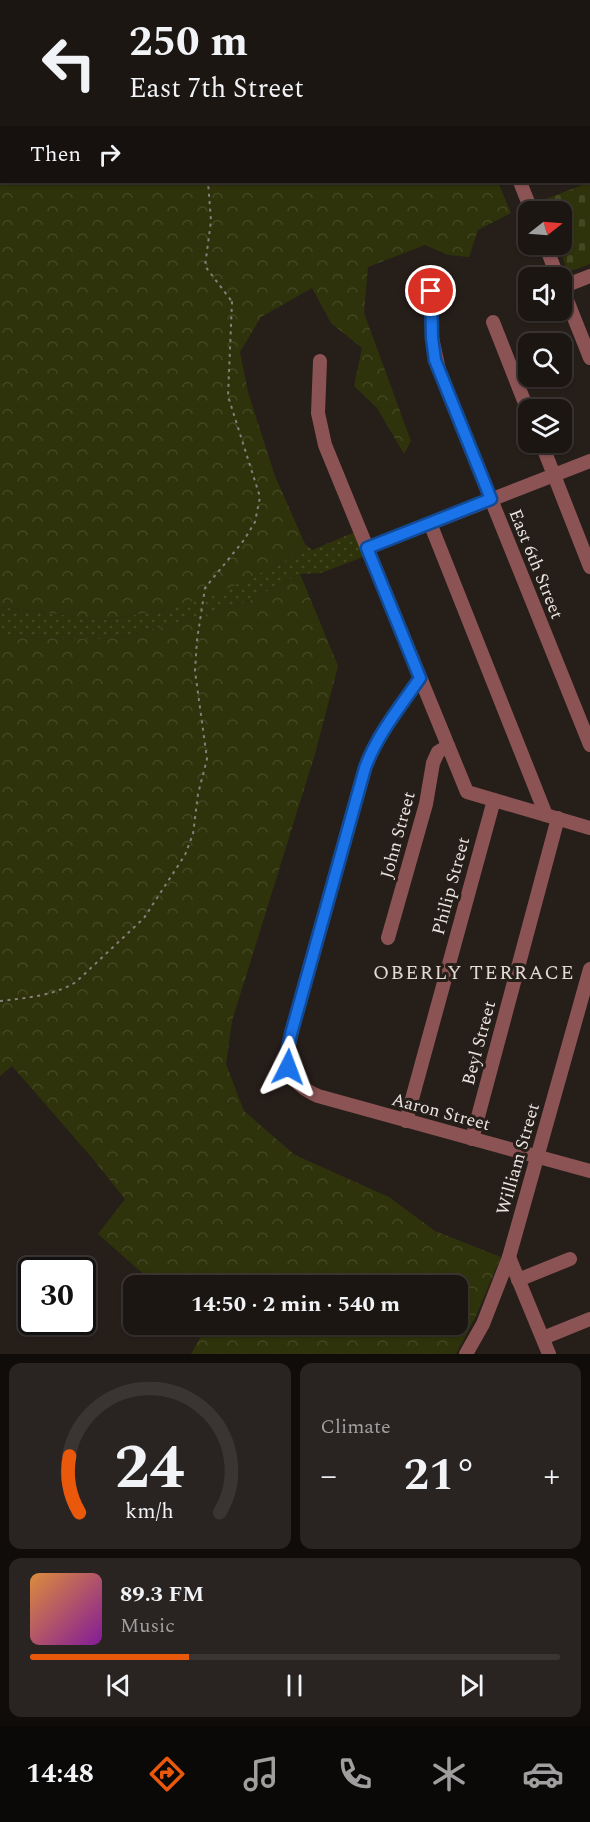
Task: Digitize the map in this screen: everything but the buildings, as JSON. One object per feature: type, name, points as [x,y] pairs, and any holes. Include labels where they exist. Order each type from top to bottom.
[{"type":"street","points":[[520,183],[527,201]]},
{"type":"street","points":[[572,282],[590,276]]},
{"type":"street","name":"East 6th Street","points":[[431,291],[431,332],[435,360],[590,745]]},
{"type":"street","points":[[572,313],[590,358]]},
{"type":"street","points":[[493,322],[523,399]]},
{"type":"street","points":[[320,361],[318,412],[321,435],[467,792],[590,828]]},
{"type":"street","points":[[544,453],[590,567]]},
{"type":"street","points":[[367,548],[590,461]]},
{"type":"street","points":[[430,523],[552,817]]},
{"type":"street","name":"Aaron Street","points":[[420,678],[386,727],[365,768],[291,1034],[287,1053],[291,1073],[303,1088],[318,1096],[590,1171]]},
{"type":"street","name":"John Street","points":[[388,938],[426,804],[433,763],[438,752],[448,746]]},
{"type":"street","name":"Philip Street","points":[[406,1121],[494,800]]},
{"type":"street","name":"Beyl Street","points":[[472,1139],[552,817]]},
{"type":"street","name":"William Street","points":[[466,1354],[483,1324],[509,1257],[590,969]]},
{"type":"street","points":[[509,1257],[549,1354]]},
{"type":"street","points":[[518,1280],[570,1259]]},
{"type":"street","points":[[543,1338],[590,1318]]},
{"type":"path","points":[[0,1001],[35,997],[65,989],[76,982],[144,918],[185,855],[193,834],[198,794],[207,759],[195,671],[205,588],[244,540],[255,522],[260,497],[228,396],[233,303],[205,266],[211,221],[208,183]]},
{"type":"green space","points":[[0,183],[498,183],[511,213],[478,230],[469,257],[448,255],[425,245],[368,267],[364,313],[411,441],[404,454],[377,408],[354,386],[362,348],[331,323],[312,288],[261,317],[240,352],[248,392],[275,476],[305,544],[284,562],[225,590],[167,610],[102,620],[0,607]]},
{"type":"green space","points":[[590,183],[590,264],[572,271],[572,267],[566,267],[562,255],[572,255],[572,201],[541,201]]},
{"type":"green space","points":[[355,532],[363,557],[321,573],[300,574],[250,600],[171,625],[109,639],[0,638],[0,607],[102,620],[167,610],[284,562],[305,544],[312,550]]},
{"type":"green space","points":[[300,574],[338,666],[315,754],[232,1021],[226,1064],[244,1111],[295,1155],[389,1197],[435,1231],[501,1257],[468,1331],[468,1275],[145,1275],[98,1234],[125,1199],[12,1066],[0,1076],[0,638],[109,639],[171,625],[250,600]]},
{"type":"green space","points":[[202,1335],[466,1335],[456,1354],[191,1354]]},
{"type":"district","name":"OBERLY TERRACE","points":[[474,973]]},
{"type":"route","points":[[288,1067],[288,1044],[369,756],[420,678],[367,548],[491,499],[435,360],[431,325],[431,291]]}]
